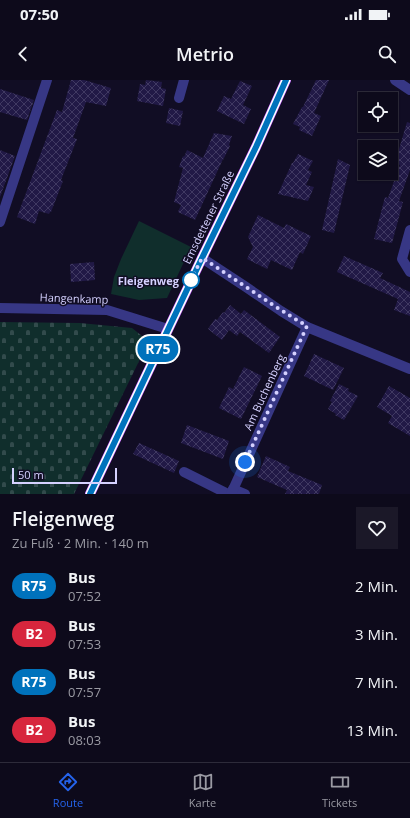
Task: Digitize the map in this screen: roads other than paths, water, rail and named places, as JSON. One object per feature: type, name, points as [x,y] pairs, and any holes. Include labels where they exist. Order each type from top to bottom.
[{"type":"main road","name":"Emsdettener Straße","points":[[90,494],[256,147],[286,80]]},
{"type":"street","points":[[0,222],[47,80]]},
{"type":"street","points":[[179,98],[184,80]]},
{"type":"street","points":[[395,80],[410,90]]},
{"type":"street","points":[[410,230],[402,259],[410,272]]},
{"type":"street","points":[[202,258],[246,286],[281,311],[307,326],[410,369]]},
{"type":"street","name":"Hangenkamp","points":[[0,308],[107,310],[168,329]]},
{"type":"street","name":"Am Buchenberg","points":[[231,492],[307,326]]},
{"type":"street","points":[[184,472],[231,492],[245,494]]},
{"type":"place","name":"Fleigenweg","points":[[191,280]]}]
